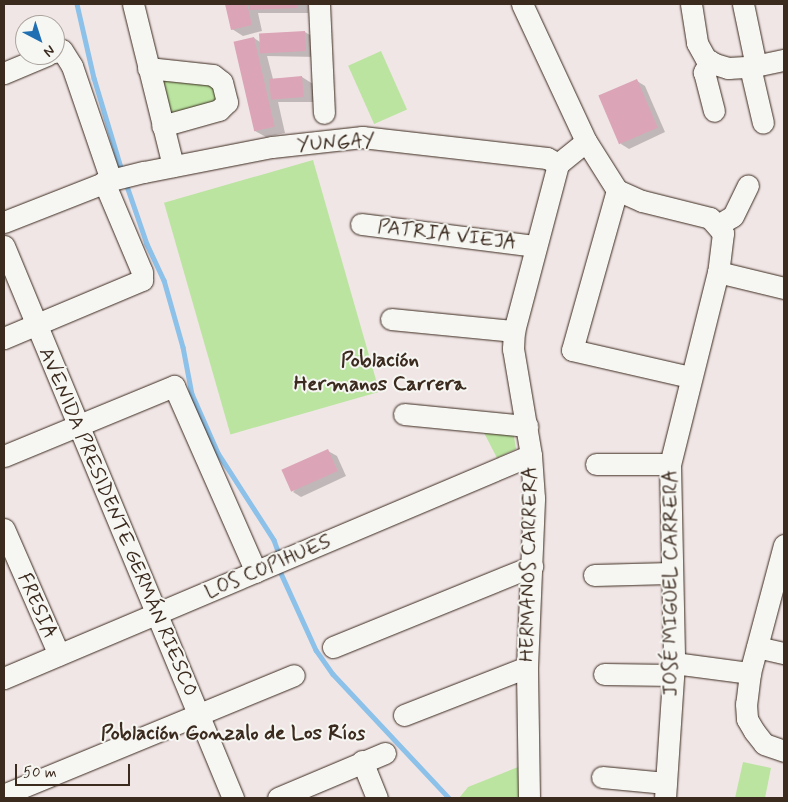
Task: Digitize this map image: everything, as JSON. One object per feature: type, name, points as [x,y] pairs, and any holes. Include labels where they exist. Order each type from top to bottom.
[{"type":"street","points":[[133,4],[173,166]]},
{"type":"street","points":[[319,4],[324,113]]},
{"type":"street","points":[[522,4],[586,141],[617,190],[642,201],[710,218],[718,225],[733,216],[748,185]]},
{"type":"street","points":[[691,4],[697,43],[710,61],[728,68],[753,67],[784,60]]},
{"type":"street","points":[[743,4],[763,123]]},
{"type":"street","points":[[4,338],[37,326],[142,280],[142,272],[108,181],[72,66],[65,60]]},
{"type":"street","points":[[710,61],[704,72],[714,111]]},
{"type":"street","points":[[4,74],[25,65]]},
{"type":"street","points":[[148,68],[213,76],[222,82],[227,102],[219,110],[162,126]]},
{"type":"street","name":"YUNGAY","points":[[108,181],[144,172],[272,147],[362,137],[547,158],[558,164]]},
{"type":"street","points":[[558,164],[586,141]]},
{"type":"street","name":"HERMANOS CARRERA","points":[[529,798],[527,667],[532,566],[531,455],[513,349],[514,331],[534,246],[558,164]]},
{"type":"street","points":[[4,222],[108,181]]},
{"type":"street","points":[[617,190],[572,350],[690,377]]},
{"type":"street","name":"PATRIA VIEJA","points":[[361,224],[534,246]]},
{"type":"street","name":"JOSÉ MIGUEL CARRERA","points":[[666,791],[674,669],[670,573],[670,464],[690,377],[718,272],[724,241],[718,225]]},
{"type":"street","name":"AVENIDA PRESIDENTE GERMÁN RIESCO","points":[[4,246],[233,798]]},
{"type":"street","points":[[718,272],[784,288]]},
{"type":"street","points":[[391,319],[514,331]]},
{"type":"street","points":[[4,456],[174,386],[256,572]]},
{"type":"street","points":[[404,414],[527,426]]},
{"type":"street","name":"LOS COPIHUES","points":[[4,678],[531,455]]},
{"type":"street","points":[[596,464],[670,464]]},
{"type":"street","name":"FRESIA","points":[[4,529],[59,655]]},
{"type":"street","points":[[784,545],[781,572],[750,674],[747,719],[764,744],[784,751]]},
{"type":"street","points":[[332,647],[532,566]]},
{"type":"street","points":[[594,575],[670,573]]},
{"type":"street","points":[[757,647],[784,653]]},
{"type":"street","points":[[404,715],[527,667]]},
{"type":"street","points":[[604,674],[674,669],[750,674]]},
{"type":"street","points":[[8,791],[294,675]]},
{"type":"street","points":[[278,798],[362,761],[385,753]]},
{"type":"street","points":[[362,761],[377,798]]},
{"type":"street","points":[[602,777],[666,791]]},
{"type":"green space","points":[[381,51],[407,109],[374,124],[348,66]]},
{"type":"green space","points":[[157,75],[216,81],[221,103],[168,120]]},
{"type":"green space","points":[[313,160],[379,392],[230,434],[164,203]]},
{"type":"green space","points":[[481,427],[513,430],[516,449],[497,458]]},
{"type":"green space","points":[[743,762],[771,768],[765,798],[735,798]]},
{"type":"green space","points":[[518,767],[522,798],[459,798],[468,787]]},
{"type":"building","points":[[225,4],[247,4],[252,25],[231,30]]},
{"type":"building","points":[[249,4],[297,4],[298,8],[249,10]]},
{"type":"building","points":[[305,31],[306,51],[260,53],[259,33]]},
{"type":"building","points":[[254,37],[275,127],[254,131],[234,42]]},
{"type":"building","points":[[302,76],[304,97],[271,100],[269,79]]},
{"type":"building","points":[[637,79],[658,128],[619,144],[598,95]]},
{"type":"building","points":[[328,449],[338,471],[291,492],[281,470]]},
{"type":"waterway","points":[[77,4],[94,78],[122,171]]},
{"type":"waterway","points":[[126,183],[147,244],[164,280],[183,347],[192,394],[218,453],[274,540],[278,551]]},
{"type":"waterway","points":[[280,571],[316,650],[333,674],[449,798]]},
{"type":"district","name":"Población Hermanos Carrera","points":[[380,372]]},
{"type":"district","name":"Población Gonzalo de Los Ríos","points":[[233,733]]}]
